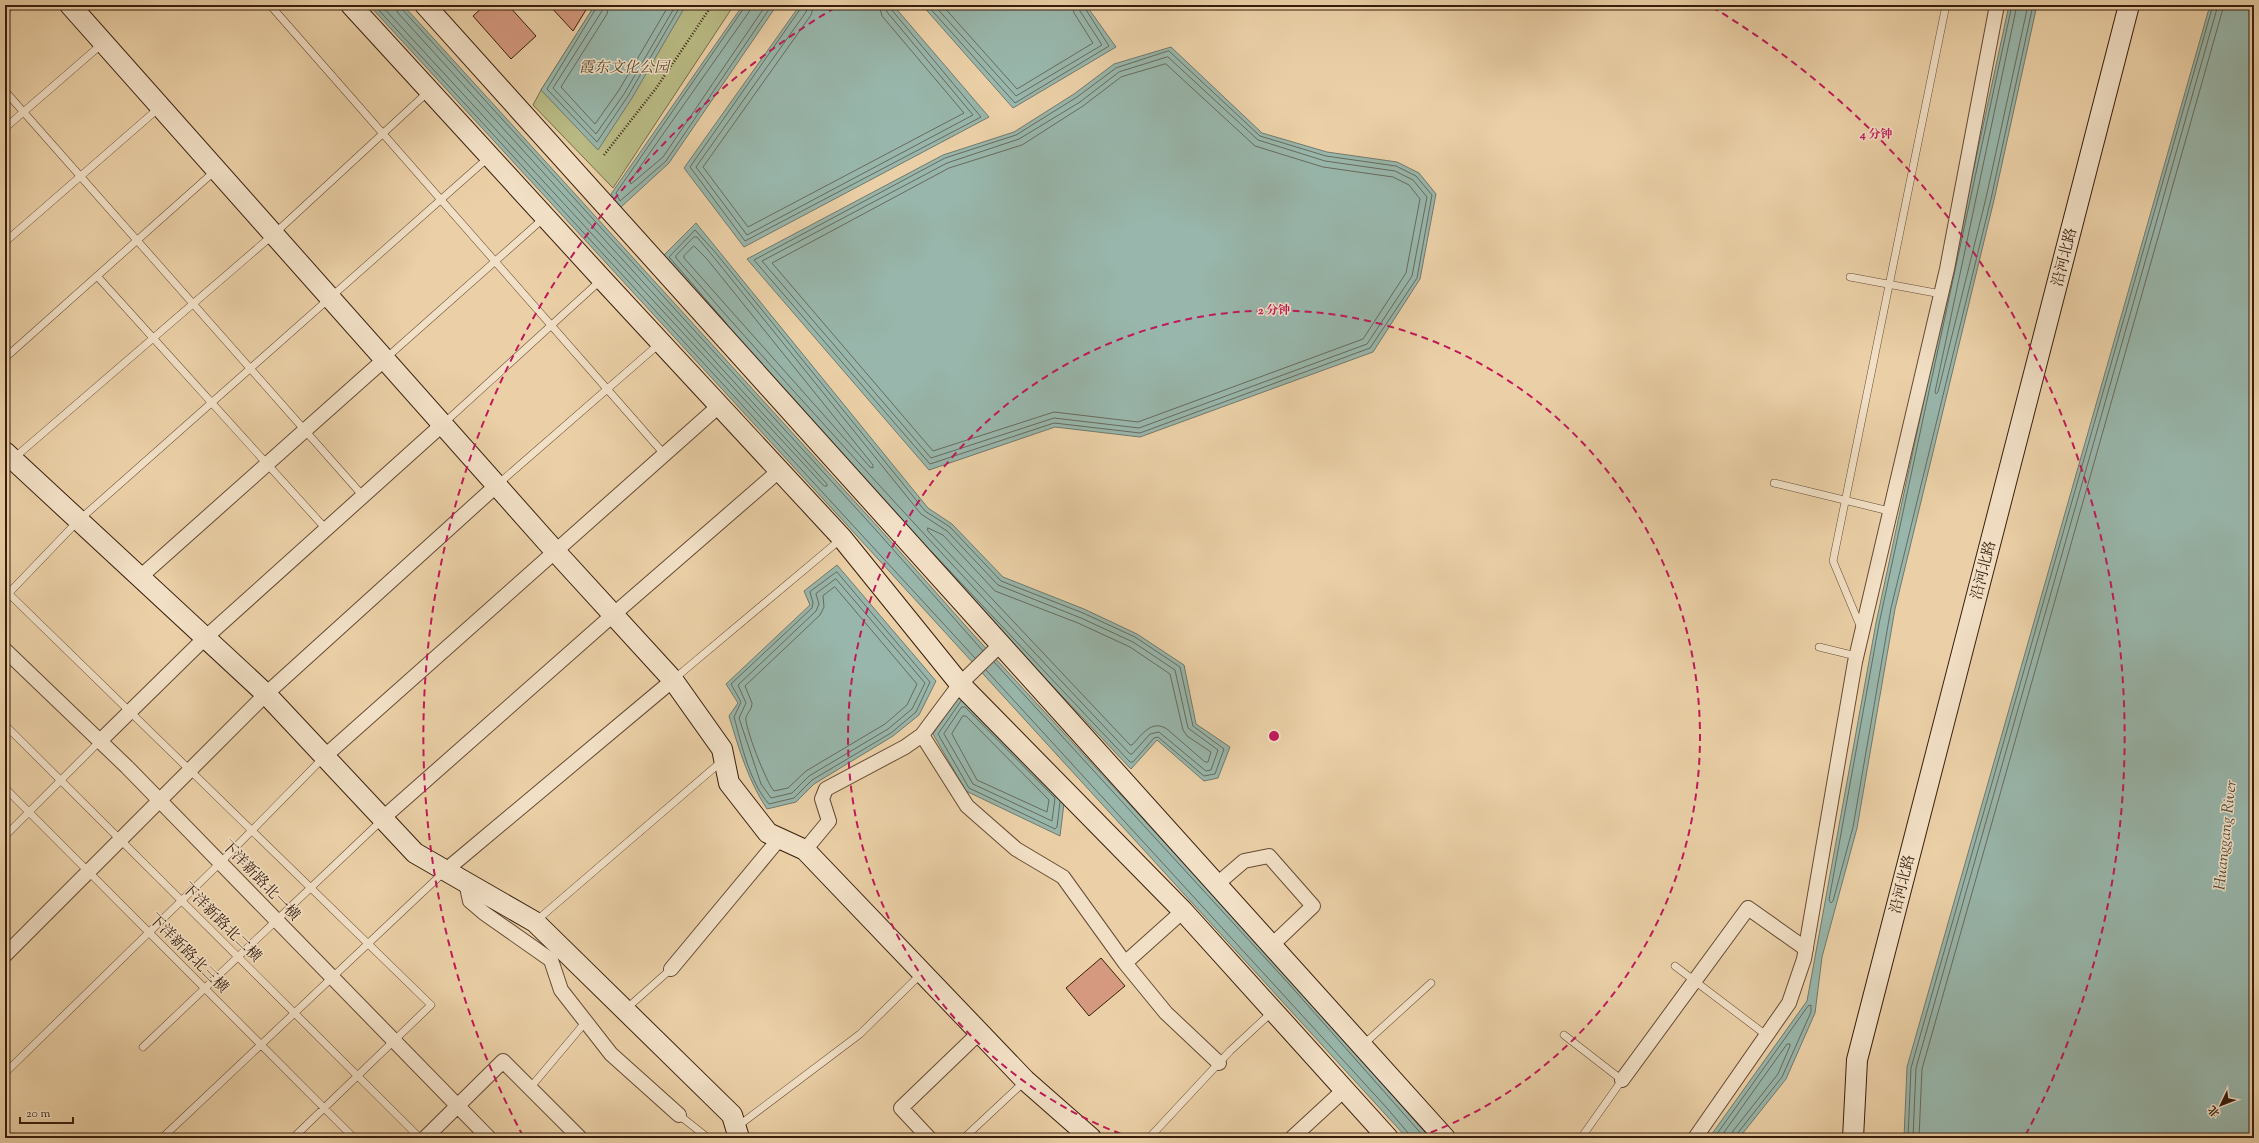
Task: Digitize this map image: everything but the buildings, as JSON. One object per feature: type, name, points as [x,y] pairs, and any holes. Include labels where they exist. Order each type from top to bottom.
[{"type":"street","points":[[70,5],[555,550],[673,680],[722,749],[729,783],[768,832],[805,850],[1025,1080],[1091,1138]]},
{"type":"street","points":[[351,5],[842,538],[960,684],[1183,911],[1388,1138]]},
{"type":"street","points":[[426,5],[1445,1138]]},
{"type":"street","points":[[1694,1138],[1789,1003],[1806,949],[1856,656],[1942,294],[1997,5]]},
{"type":"street","name":"沿河北路","points":[[1853,1138],[1857,1060],[2129,5]]},
{"type":"street","points":[[139,578],[385,359]]},
{"type":"street","points":[[325,756],[555,550],[665,455],[720,405]]},
{"type":"street","points":[[100,741],[205,638],[443,424]]},
{"type":"street","points":[[9,456],[266,694],[415,853],[535,922],[732,1116],[738,1133]]},
{"type":"street","points":[[383,818],[780,470]]},
{"type":"street","points":[[5,955],[266,694],[497,485]]},
{"type":"street","points":[[805,850],[829,821],[822,799],[826,789],[905,747],[922,735],[960,684],[1000,645]]},
{"type":"street","name":"下洋新路北一横","points":[[5,650],[159,800],[489,1138]]},
{"type":"street","points":[[446,870],[673,680]]},
{"type":"street","points":[[922,735],[967,806],[1016,849],[1063,877],[1125,963],[1166,1013],[1219,1063]]},
{"type":"street","points":[[671,970],[780,838]]},
{"type":"street","points":[[1216,885],[1244,861],[1269,856],[1313,906],[1271,946]]},
{"type":"street","points":[[466,882],[470,901],[484,913],[551,960],[560,990],[611,1054],[679,1115]]},
{"type":"street","points":[[1622,1080],[1748,908],[1806,949]]},
{"type":"street","points":[[1125,963],[1183,911]]},
{"type":"street","points":[[929,1138],[900,1108],[980,1032]]},
{"type":"street","points":[[425,1138],[503,1061],[530,1088],[570,1135]]},
{"type":"street","points":[[1292,1138],[1344,1090]]},
{"type":"lane","points":[[5,11],[11,5]]},
{"type":"lane","points":[[270,5],[665,455]]},
{"type":"lane","points":[[1862,630],[1833,561],[1946,5]]},
{"type":"lane","points":[[5,128],[103,43]]},
{"type":"lane","points":[[9,456],[274,234],[429,90]]},
{"type":"lane","points":[[5,91],[363,496]]},
{"type":"lane","points":[[5,242],[161,106]]},
{"type":"lane","points":[[293,1138],[431,1004],[6,593],[78,521],[330,296],[490,156]]},
{"type":"lane","points":[[5,358],[217,169]]},
{"type":"lane","points":[[385,359],[546,216]]},
{"type":"lane","points":[[97,276],[326,529]]},
{"type":"lane","points":[[1850,277],[1942,294]]},
{"type":"lane","points":[[443,424],[602,279]]},
{"type":"lane","points":[[497,485],[662,342]]},
{"type":"lane","points":[[1774,483],[1890,511]]},
{"type":"lane","points":[[673,680],[842,538]]},
{"type":"lane","points":[[1819,647],[1856,656]]},
{"type":"lane","name":"下洋新路北二横","points":[[5,725],[121,838],[356,1076],[420,1138]]},
{"type":"lane","points":[[5,836],[100,741]]},
{"type":"lane","points":[[5,1073],[220,863],[325,756]]},
{"type":"lane","points":[[535,922],[724,759]]},
{"type":"lane","name":"下洋新路北三横","points":[[5,788],[354,1138]]},
{"type":"lane","points":[[143,1047],[383,818]]},
{"type":"lane","points":[[162,1138],[446,870]]},
{"type":"lane","points":[[1675,966],[1766,1035]]},
{"type":"lane","points":[[625,1010],[671,970]]},
{"type":"lane","points":[[738,1133],[860,1034],[922,972]]},
{"type":"lane","points":[[1362,1046],[1431,983]]},
{"type":"lane","points":[[1149,1138],[1219,1063],[1273,1011]]},
{"type":"lane","points":[[530,1088],[583,1025]]},
{"type":"lane","points":[[1564,1035],[1622,1080],[1581,1138]]},
{"type":"lane","points":[[964,1138],[1025,1080]]},
{"type":"lane","points":[[679,1115],[708,1138]]},
{"type":"path","points":[[604,156],[657,88],[712,5]]},
{"type":"green space","name":"霞东文化公园","points":[[595,5],[734,5],[613,188],[533,105]]},
{"type":"water","points":[[369,5],[403,5],[878,527],[971,632],[1292,981],[1430,1138],[1407,1138]]},
{"type":"water","points":[[595,5],[686,5],[632,98],[598,150],[541,90]]},
{"type":"water","points":[[743,5],[777,5],[669,163],[620,208],[611,194]]},
{"type":"water","points":[[800,5],[893,5],[989,117],[744,247],[684,168]]},
{"type":"water","points":[[922,5],[1086,5],[1116,47],[1013,108]]},
{"type":"water","points":[[2009,5],[2037,5],[1994,200],[1895,609],[1857,828],[1822,957],[1815,1013],[1786,1079],[1739,1138],[1709,1138],[1807,1001],[1876,623]]},
{"type":"water","name":"Huanggang River","points":[[2210,5],[2254,5],[2254,1138],[1904,1138],[1907,1067]]},
{"type":"water","points":[[1171,47],[1262,133],[1327,152],[1397,162],[1419,173],[1436,194],[1420,279],[1373,352],[1140,437],[1055,427],[929,470],[747,259],[943,155],[1014,132],[1074,94],[1114,64]]},
{"type":"water","points":[[696,223],[928,508],[952,524],[1003,577],[1084,609],[1137,634],[1184,665],[1196,724],[1230,747],[1218,778],[1204,781],[1157,740],[1131,769],[960,588],[663,256]]},
{"type":"water","points":[[837,565],[936,681],[919,715],[893,736],[814,784],[796,802],[767,809],[749,776],[736,740],[729,716],[738,703],[726,684],[810,605],[804,591]]},
{"type":"water","points":[[966,695],[1065,795],[1060,836],[966,791],[933,734],[958,698]]}]
